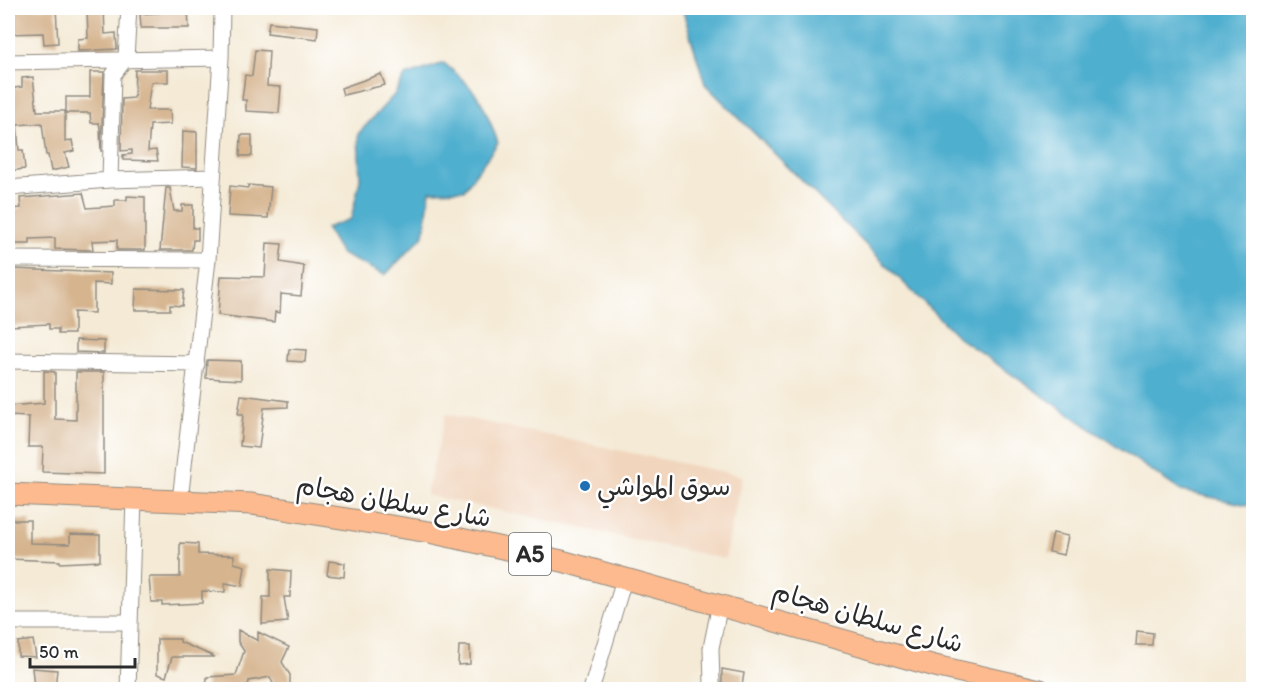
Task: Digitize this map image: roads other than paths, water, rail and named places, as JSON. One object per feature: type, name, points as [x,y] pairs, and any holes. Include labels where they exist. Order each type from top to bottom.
[{"type":"highway","name":"شارع سلطان هجام","points":[[8,494],[180,500],[299,510],[409,529],[562,561],[934,666],[1040,690]]},
{"type":"street","points":[[110,180],[113,75],[126,58],[129,8]]},
{"type":"street","points":[[180,500],[208,260],[222,8]]},
{"type":"street","points":[[8,62],[221,58]]},
{"type":"street","points":[[8,188],[110,180],[212,177]]},
{"type":"street","points":[[8,259],[208,260]]},
{"type":"street","points":[[8,361],[197,364]]},
{"type":"street","points":[[128,690],[134,498]]},
{"type":"street","points":[[591,690],[624,580]]},
{"type":"street","points":[[712,684],[711,648],[720,604]]},
{"type":"street","points":[[8,622],[129,622]]},
{"type":"water","points":[[682,8],[1253,8],[1253,506],[1181,491],[959,338],[705,84]]},
{"type":"water","points":[[444,63],[473,90],[484,106],[498,143],[464,190],[430,191],[424,235],[385,275],[341,254],[326,228],[351,219],[360,180],[358,134],[394,95],[405,76]]},
{"type":"place","name":"سوق المواشي","points":[[585,486]]}]
